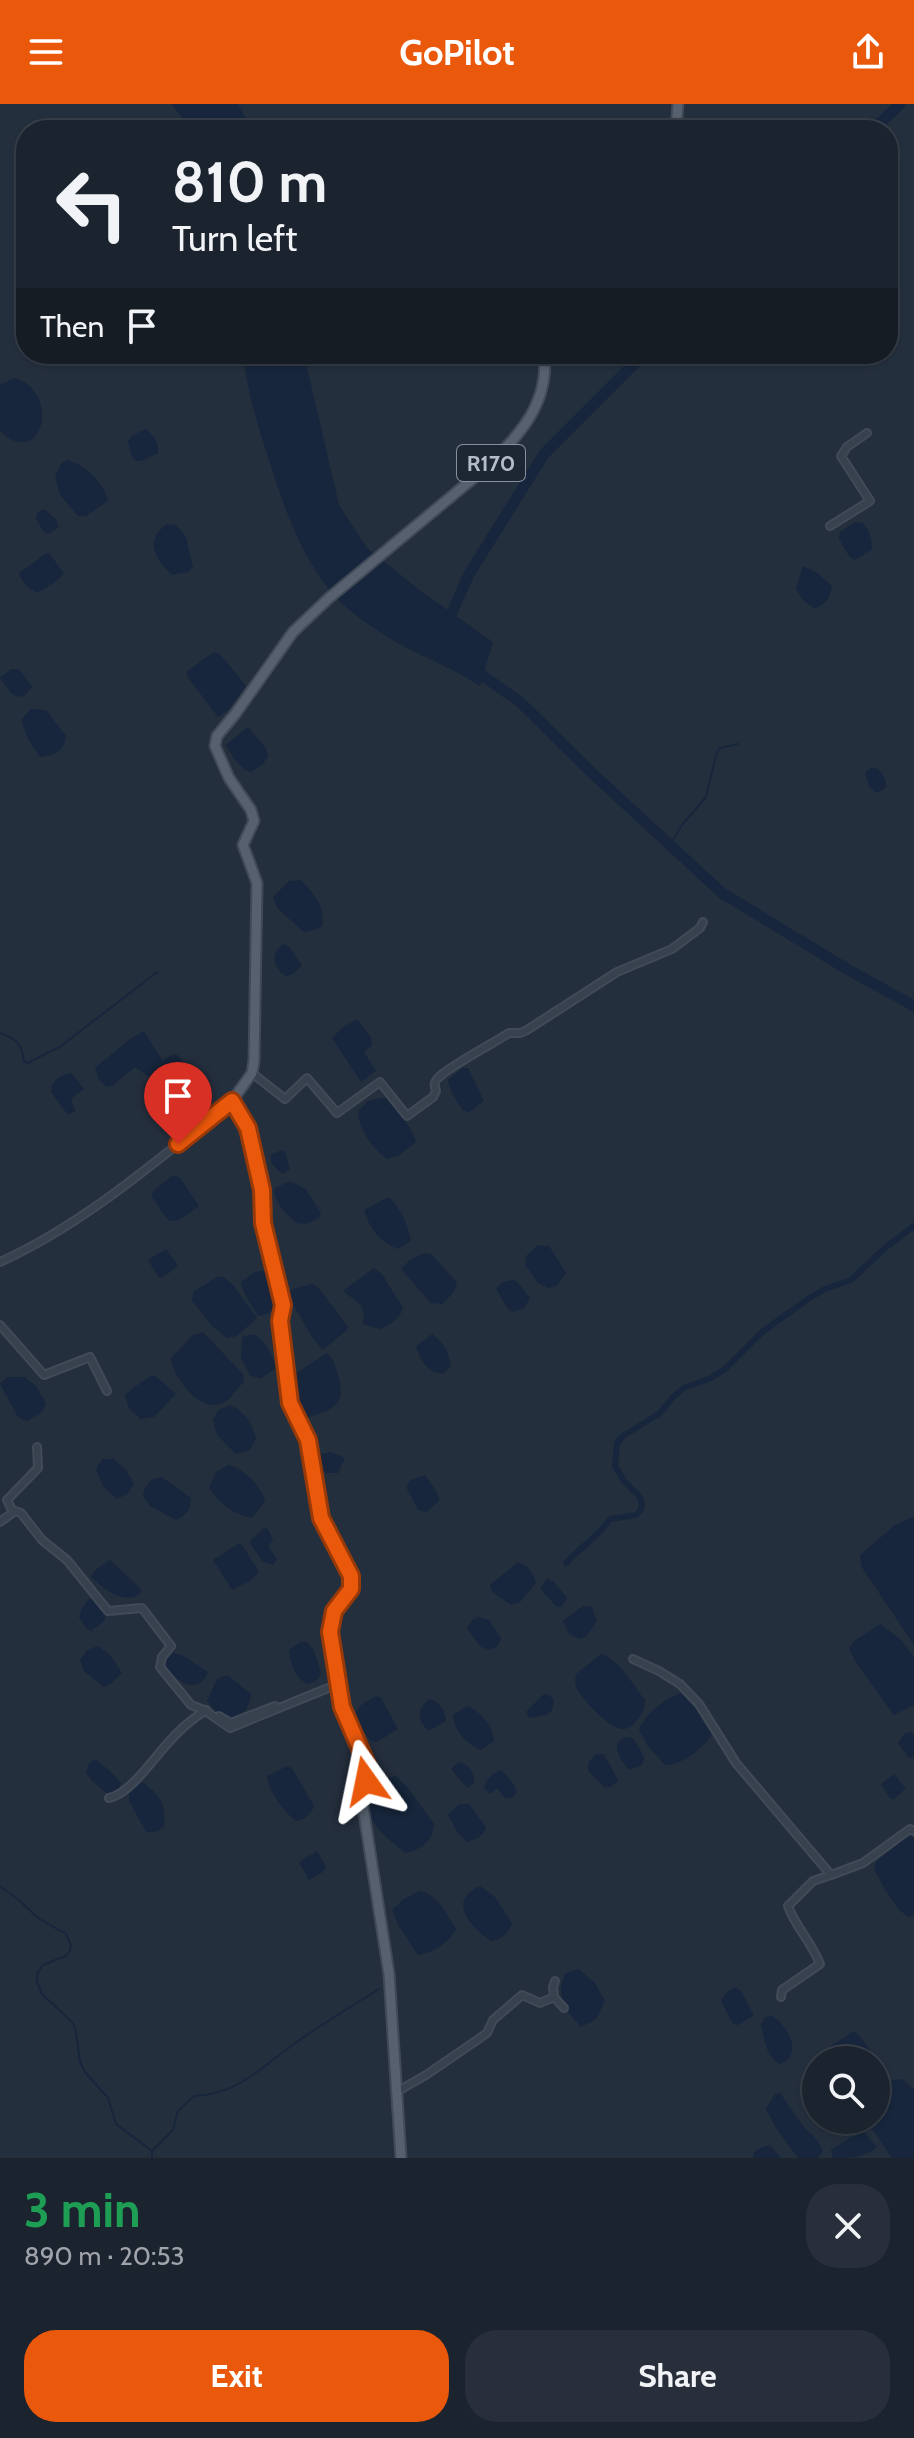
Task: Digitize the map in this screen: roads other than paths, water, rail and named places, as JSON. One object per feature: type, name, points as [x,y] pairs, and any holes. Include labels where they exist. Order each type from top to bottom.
[{"type":"main road","name":"R170","points":[[252,1073],[257,883],[243,845],[254,821],[251,810],[229,778],[215,746],[217,736],[293,632],[329,598],[482,471],[521,430],[542,393],[544,364]]},
{"type":"main road","points":[[252,1073],[232,1101],[248,1128],[262,1190],[263,1223],[283,1305],[280,1321],[290,1403],[308,1440],[321,1518],[351,1576],[351,1589],[331,1620],[342,1707],[368,1767],[363,1807],[389,1974],[401,2158]]},
{"type":"street","points":[[830,526],[870,501],[841,456],[847,447],[867,433]]},
{"type":"street","points":[[252,1073],[285,1099],[307,1078],[337,1113],[380,1082],[407,1116],[433,1097],[437,1079],[452,1069],[509,1033],[527,1030],[617,972],[672,949],[700,928],[703,922]]},
{"type":"street","points":[[0,1262],[33,1247],[105,1200],[232,1101]]},
{"type":"street","points":[[0,1325],[44,1375],[90,1357],[107,1391]]},
{"type":"street","points":[[13,1512],[7,1500],[38,1468],[37,1447]]},
{"type":"street","points":[[0,1522],[13,1512],[21,1513],[42,1540],[67,1560],[108,1611],[142,1608],[171,1646],[162,1657],[160,1667],[191,1705],[208,1709],[231,1723],[338,1684]]},
{"type":"street","points":[[633,1659],[680,1684],[699,1704],[736,1763],[831,1875]]},
{"type":"street","points":[[109,1798],[116,1797],[138,1777],[182,1727],[204,1710]]},
{"type":"street","points":[[781,1997],[782,1990],[820,1964],[799,1931],[788,1906],[813,1881],[863,1863],[910,1829],[914,1831]]},
{"type":"street","points":[[555,1981],[554,1997],[564,2008]]},
{"type":"street","points":[[398,2091],[487,2033],[493,2020],[522,1995],[540,2003],[554,1997]]},
{"type":"water","points":[[172,104],[238,104],[247,120],[183,120]]},
{"type":"water","points":[[245,364],[306,364],[339,505],[367,548],[493,642],[480,686],[378,631],[331,592],[300,544],[279,491]]},
{"type":"water","points":[[14,378],[29,385],[38,397],[42,411],[36,435],[27,442],[15,441],[0,431],[0,385]]},
{"type":"water","points":[[145,429],[155,439],[158,453],[136,461],[131,455],[128,441]]},
{"type":"water","points":[[67,460],[93,475],[106,494],[108,501],[86,516],[78,516],[60,495],[55,477],[61,464]]},
{"type":"water","points":[[44,509],[56,519],[59,527],[48,534],[36,518],[38,512]]},
{"type":"water","points":[[855,522],[863,523],[867,529],[872,550],[854,560],[839,539],[840,532]]},
{"type":"water","points":[[167,524],[176,525],[186,537],[193,567],[189,572],[172,575],[154,550],[156,536]]},
{"type":"water","points":[[47,553],[64,574],[37,593],[26,585],[19,573]]},
{"type":"water","points":[[803,566],[816,572],[832,586],[827,600],[818,607],[814,608],[806,602],[796,588]]},
{"type":"water","points":[[214,652],[221,655],[246,686],[228,710],[218,717],[186,672]]},
{"type":"water","points":[[11,669],[19,669],[32,687],[24,696],[11,693],[0,678]]},
{"type":"water","points":[[31,709],[46,710],[66,736],[58,752],[40,757],[28,739],[21,720]]},
{"type":"water","points":[[248,727],[266,748],[268,756],[251,772],[240,765],[226,745]]},
{"type":"water","points":[[872,767],[881,772],[886,781],[886,788],[877,793],[869,786],[865,772]]},
{"type":"water","points":[[301,880],[318,901],[323,919],[322,926],[304,932],[277,908],[273,897],[289,881]]},
{"type":"water","points":[[283,944],[289,946],[302,966],[286,976],[274,962],[276,951]]},
{"type":"water","points":[[357,1019],[371,1037],[372,1045],[364,1052],[376,1071],[361,1082],[332,1038]]},
{"type":"water","points":[[144,1031],[162,1060],[176,1054],[195,1076],[191,1084],[185,1085],[175,1078],[162,1086],[135,1067],[112,1086],[106,1087],[98,1078],[95,1068]]},
{"type":"water","points":[[462,1068],[468,1068],[484,1101],[469,1112],[464,1111],[456,1101],[448,1080]]},
{"type":"water","points":[[71,1073],[84,1089],[73,1097],[71,1101],[76,1111],[68,1115],[51,1092],[57,1079]]},
{"type":"water","points":[[386,1098],[399,1113],[416,1142],[398,1156],[387,1159],[367,1138],[358,1111],[368,1101]]},
{"type":"water","points":[[281,1150],[285,1152],[290,1169],[282,1174],[272,1164],[270,1156]]},
{"type":"water","points":[[174,1175],[180,1178],[199,1206],[171,1221],[151,1195]]},
{"type":"water","points":[[289,1181],[306,1189],[321,1213],[319,1218],[306,1224],[297,1223],[282,1208],[274,1189]]},
{"type":"water","points":[[389,1197],[403,1217],[411,1241],[398,1249],[376,1234],[364,1210]]},
{"type":"water","points":[[538,1245],[549,1246],[566,1273],[557,1285],[549,1288],[538,1283],[525,1265],[526,1256]]},
{"type":"water","points":[[166,1249],[178,1266],[159,1278],[148,1260]]},
{"type":"water","points":[[424,1253],[431,1254],[457,1282],[454,1292],[442,1304],[431,1303],[401,1269]]},
{"type":"water","points":[[374,1268],[382,1274],[403,1308],[394,1321],[380,1329],[363,1324],[362,1307],[343,1291]]},
{"type":"water","points":[[267,1271],[277,1308],[258,1316],[241,1282],[255,1272]]},
{"type":"water","points":[[217,1277],[224,1277],[234,1286],[257,1318],[237,1336],[227,1338],[212,1326],[192,1301],[193,1292]]},
{"type":"water","points":[[514,1280],[530,1298],[524,1308],[512,1312],[496,1288],[503,1282]]},
{"type":"water","points":[[312,1284],[318,1287],[348,1327],[323,1350],[289,1298],[289,1292],[293,1289]]},
{"type":"water","points":[[203,1332],[243,1374],[244,1382],[221,1404],[204,1403],[188,1391],[176,1374],[171,1358],[193,1335]]},
{"type":"water","points":[[254,1334],[268,1348],[276,1368],[260,1379],[250,1375],[241,1358],[242,1337]]},
{"type":"water","points":[[432,1334],[442,1344],[450,1362],[451,1366],[443,1374],[433,1372],[426,1365],[416,1347]]},
{"type":"water","points":[[327,1353],[333,1361],[341,1394],[330,1409],[306,1418],[297,1411],[290,1377]]},
{"type":"water","points":[[154,1375],[176,1394],[154,1417],[141,1419],[130,1410],[124,1395]]},
{"type":"water","points":[[7,1377],[25,1377],[36,1386],[46,1403],[42,1412],[27,1421],[18,1417],[0,1384]]},
{"type":"water","points":[[230,1405],[247,1418],[256,1438],[250,1450],[236,1454],[217,1435],[213,1420],[218,1410]]},
{"type":"water","points":[[331,1452],[345,1458],[338,1473],[326,1473],[319,1465],[320,1454]]},
{"type":"water","points":[[102,1459],[114,1459],[126,1470],[134,1484],[127,1494],[117,1499],[103,1486],[96,1470]]},
{"type":"water","points":[[228,1465],[246,1474],[263,1496],[265,1501],[252,1518],[228,1508],[209,1488],[216,1472]]},
{"type":"water","points":[[425,1475],[438,1494],[439,1501],[427,1512],[418,1510],[406,1487],[411,1480]]},
{"type":"water","points":[[162,1477],[191,1498],[187,1512],[176,1520],[150,1506],[143,1495],[149,1482]]},
{"type":"water","points":[[912,1517],[914,1645],[861,1566],[860,1555],[894,1526]]},
{"type":"water","points":[[264,1528],[268,1529],[273,1540],[268,1546],[277,1559],[273,1565],[262,1561],[249,1542]]},
{"type":"water","points":[[238,1544],[242,1545],[259,1572],[232,1590],[213,1560]]},
{"type":"water","points":[[110,1560],[142,1591],[137,1596],[116,1595],[91,1577],[95,1570]]},
{"type":"water","points":[[517,1563],[530,1569],[536,1583],[520,1602],[511,1605],[492,1592],[490,1585]]},
{"type":"water","points":[[547,1578],[567,1598],[562,1606],[557,1607],[540,1589]]},
{"type":"water","points":[[90,1598],[106,1617],[91,1631],[79,1617]]},
{"type":"water","points":[[583,1606],[592,1607],[597,1621],[586,1637],[579,1639],[569,1634],[563,1621]]},
{"type":"water","points":[[479,1617],[489,1620],[501,1638],[498,1646],[489,1650],[481,1647],[467,1629],[472,1620]]},
{"type":"water","points":[[880,1624],[900,1639],[914,1657],[914,1705],[894,1715],[849,1648],[854,1641]]},
{"type":"water","points":[[300,1642],[307,1642],[314,1650],[321,1674],[316,1681],[307,1684],[296,1674],[289,1655],[289,1650]]},
{"type":"water","points":[[98,1646],[110,1655],[122,1673],[103,1687],[84,1671],[80,1660],[87,1650]]},
{"type":"water","points":[[173,1653],[182,1655],[208,1672],[204,1680],[198,1684],[185,1684],[173,1675],[164,1662]]},
{"type":"water","points":[[601,1654],[620,1667],[645,1700],[639,1718],[627,1728],[617,1728],[603,1719],[576,1686],[576,1674]]},
{"type":"water","points":[[227,1675],[251,1694],[244,1711],[229,1720],[207,1701],[217,1679]]},
{"type":"water","points":[[681,1693],[712,1734],[692,1755],[678,1763],[665,1765],[639,1730],[656,1708]]},
{"type":"water","points":[[544,1694],[554,1700],[552,1711],[529,1718],[526,1712]]},
{"type":"water","points":[[376,1696],[381,1698],[398,1729],[377,1742],[371,1741],[362,1730],[355,1713],[361,1705]]},
{"type":"water","points":[[429,1699],[441,1707],[446,1721],[429,1731],[420,1715]]},
{"type":"water","points":[[467,1706],[477,1711],[492,1730],[494,1741],[481,1750],[462,1736],[454,1721],[453,1715]]},
{"type":"water","points":[[911,1732],[914,1736],[914,1756],[909,1758],[898,1743],[904,1734]]},
{"type":"water","points":[[624,1737],[633,1738],[644,1757],[642,1765],[629,1770],[617,1750],[617,1743]]},
{"type":"water","points":[[596,1754],[604,1754],[618,1780],[611,1787],[604,1787],[588,1771],[588,1763]]},
{"type":"water","points":[[95,1759],[121,1783],[109,1795],[86,1772],[89,1763]]},
{"type":"water","points":[[459,1762],[472,1772],[474,1783],[467,1788],[451,1769]]},
{"type":"water","points":[[287,1766],[292,1768],[314,1806],[299,1821],[282,1807],[268,1782],[267,1776]]},
{"type":"water","points":[[501,1770],[516,1789],[512,1798],[505,1798],[497,1788],[490,1794],[484,1788],[490,1777]]},
{"type":"water","points":[[894,1774],[906,1789],[894,1799],[881,1784]]},
{"type":"water","points":[[396,1776],[434,1824],[425,1844],[405,1853],[378,1829],[367,1806],[366,1796],[380,1781]]},
{"type":"water","points":[[142,1782],[158,1796],[163,1807],[164,1827],[155,1832],[146,1832],[129,1801],[129,1787]]},
{"type":"water","points":[[459,1804],[469,1804],[486,1827],[476,1839],[467,1842],[457,1832],[448,1815]]},
{"type":"water","points":[[910,1834],[914,1839],[914,1915],[909,1917],[893,1902],[874,1869],[876,1862]]},
{"type":"water","points":[[317,1851],[326,1867],[309,1880],[299,1862]]},
{"type":"water","points":[[480,1886],[495,1897],[512,1923],[504,1935],[491,1941],[470,1921],[463,1906],[470,1892]]},
{"type":"water","points":[[419,1891],[436,1900],[456,1929],[440,1946],[418,1955],[392,1910]]},
{"type":"water","points":[[578,1969],[595,1983],[605,2001],[596,2019],[581,2027],[561,1996],[565,1974]]},
{"type":"water","points":[[735,1987],[741,1991],[754,2015],[738,2025],[733,2024],[721,2001]]},
{"type":"water","points":[[771,2015],[783,2025],[791,2040],[791,2054],[780,2064],[769,2052],[761,2025]]},
{"type":"water","points":[[854,2031],[867,2046],[831,2046]]},
{"type":"water","points":[[903,2079],[914,2090],[914,2158],[892,2158],[876,2134],[890,2134],[890,2082]]},
{"type":"water","points":[[780,2093],[802,2124],[802,2134],[811,2134],[818,2142],[823,2151],[818,2158],[798,2158],[776,2128],[766,2109],[775,2094]]},
{"type":"water","points":[[856,2134],[866,2134],[877,2147],[857,2157],[833,2158],[831,2150]]},
{"type":"water","points":[[770,2145],[781,2158],[753,2158],[753,2153]]},
{"type":"waterway","points":[[883,120],[900,104]]},
{"type":"waterway","points":[[447,624],[469,574],[544,454],[634,364]]},
{"type":"waterway","points":[[472,668],[520,702],[722,893],[914,1006]]},
{"type":"waterway","points":[[670,845],[706,797],[720,748],[738,744]]},
{"type":"waterway","points":[[0,1033],[18,1043],[24,1062],[28,1063],[61,1046],[157,972]]},
{"type":"waterway","points":[[566,1563],[610,1519],[636,1515],[641,1510],[639,1496],[615,1466],[617,1443],[623,1436],[660,1413],[684,1388],[725,1369],[762,1332],[808,1299],[851,1280],[914,1226]]},
{"type":"waterway","points":[[0,1886],[38,1918],[66,1934],[70,1951],[66,1956],[43,1965],[37,1974],[37,1982],[42,1994],[73,2023],[80,2062],[108,2098],[116,2124],[152,2151],[152,2158]]},
{"type":"waterway","points":[[153,2150],[173,2130],[178,2111],[194,2096],[211,2094],[239,2084],[301,2039],[379,1989]]}]
